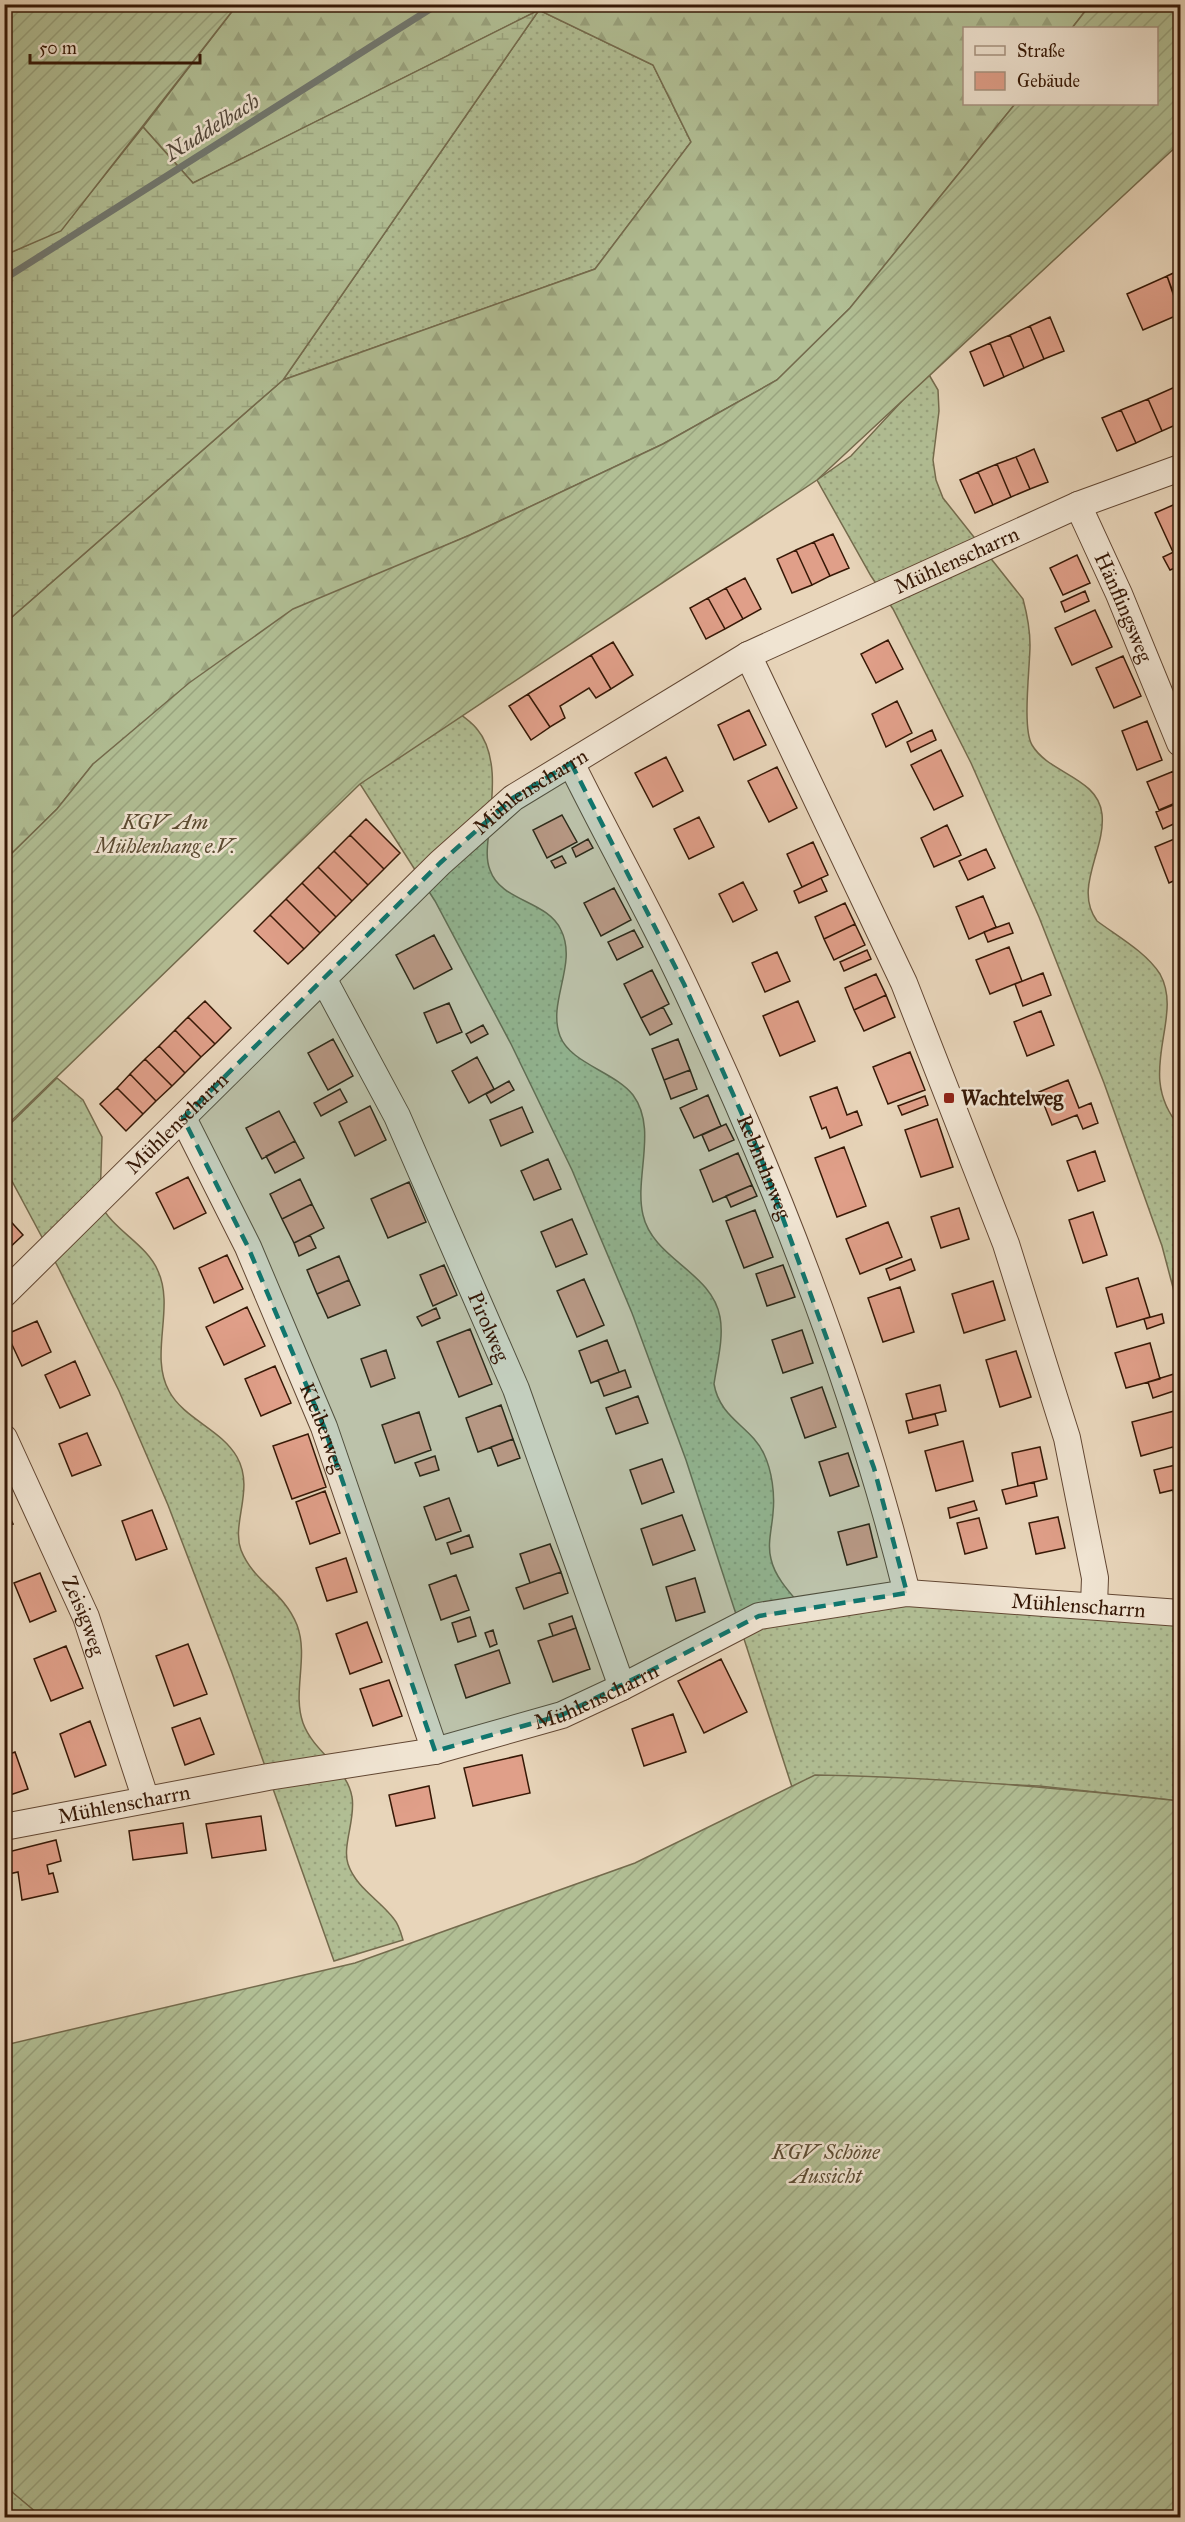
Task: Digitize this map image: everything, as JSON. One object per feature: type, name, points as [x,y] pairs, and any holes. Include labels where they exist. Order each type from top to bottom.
[{"type":"street","name":"Mühlenscharrn","points":[[4,1294],[440,863],[513,798],[748,655],[1078,505],[1180,468]]},
{"type":"street","name":"Hänflingsweg","points":[[1078,505],[1119,594],[1180,743]]},
{"type":"street","points":[[748,655],[904,983],[1006,1244],[1067,1438],[1095,1578],[1094,1605]]},
{"type":"street","name":"Rebhuhnweg","points":[[571,763],[684,984],[758,1150],[815,1298],[874,1468],[906,1593]]},
{"type":"street","name":"Pirolweg","points":[[324,980],[397,1116],[516,1389],[622,1687]]},
{"type":"street","name":"Kleiberweg","points":[[183,1118],[248,1247],[324,1427],[435,1751]]},
{"type":"street","name":"Zeisigweg","points":[[4,1438],[86,1617],[146,1800]]},
{"type":"street","name":"Mühlenscharrn","points":[[4,1827],[146,1800],[435,1751],[562,1715],[622,1687],[759,1616],[906,1593],[1180,1613]]},
{"type":"highlighted area","points":[[571,763],[684,984],[758,1150],[874,1468],[907,1593],[759,1616],[562,1715],[435,1751],[324,1427],[248,1247],[183,1118],[440,863],[513,798]]},
{"type":"green space","points":[[5,4],[237,5],[61,231],[5,255]]},
{"type":"green space","points":[[237,5],[1090,5],[1073,27],[963,27],[963,105],[1014,105],[850,308],[777,380],[663,444],[470,535],[385,572],[93,764],[57,809],[5,860],[5,623],[283,380],[595,269],[691,142],[653,65],[539,10],[193,183],[143,127]]},
{"type":"green space","name":"KGV Am Mühlenhang e.V.","points":[[1090,5],[1180,5],[1180,143],[817,480],[360,784],[5,1127],[5,860],[57,809],[93,764],[189,683],[293,609],[470,535],[663,444],[777,380],[850,308],[1014,105],[1158,105],[1158,27],[1073,27]]},
{"type":"green space","points":[[539,10],[653,65],[691,142],[595,269],[283,380]]},
{"type":"green space","points":[[539,10],[283,380],[5,623],[5,255],[61,230],[143,127],[193,183]]},
{"type":"green space","points":[[928,373],[938,390],[939,411],[933,460],[936,480],[943,498],[1023,599],[1030,639],[1027,725],[1032,745],[1050,763],[1083,784],[1099,802],[1102,828],[1089,882],[1090,908],[1097,921],[1154,966],[1160,974],[1166,991],[1167,1009],[1160,1067],[1161,1087],[1167,1107],[1180,1127],[1180,1314],[1162,1246],[1104,1083],[1039,917],[971,763],[893,609],[871,576],[817,480],[851,456]]},
{"type":"green space","points":[[449,706],[474,726],[489,751],[492,778],[487,850],[490,870],[504,889],[546,912],[561,930],[566,956],[557,1010],[560,1036],[573,1053],[625,1087],[633,1095],[644,1123],[641,1185],[643,1215],[658,1243],[706,1288],[715,1302],[720,1317],[721,1333],[714,1384],[723,1406],[752,1436],[767,1461],[774,1498],[770,1553],[773,1566],[780,1579],[804,1609],[907,1593],[1180,1613],[1180,1801],[1039,1786],[815,1776],[792,1787],[686,1460],[632,1313],[572,1170],[511,1044],[435,901],[360,784]]},
{"type":"green space","points":[[57,1078],[83,1100],[102,1137],[100,1203],[105,1213],[146,1252],[158,1271],[163,1285],[164,1300],[161,1362],[163,1377],[169,1391],[184,1409],[230,1447],[242,1469],[244,1493],[239,1529],[241,1550],[253,1571],[284,1603],[297,1625],[301,1649],[299,1699],[303,1723],[308,1734],[344,1777],[352,1797],[347,1849],[348,1864],[362,1887],[396,1921],[403,1940],[334,1961],[232,1673],[168,1505],[119,1391],[59,1269],[5,1168],[4,1130]]},
{"type":"green space","name":"KGV Schöne Aussicht","points":[[815,1775],[998,1784],[1180,1801],[1180,2517],[43,2518],[5,2486],[5,2045],[355,1963],[635,1863]]},
{"type":"green space","points":[[5,2486],[43,2517],[5,2517]]},
{"type":"building","points":[[1180,270],[1180,311],[1167,276]]},
{"type":"building","points":[[1167,276],[1180,314],[1143,330],[1127,294]]},
{"type":"building","points":[[1050,317],[1064,351],[1044,359],[1030,326]]},
{"type":"building","points":[[1030,326],[1044,359],[1024,368],[1010,335]]},
{"type":"building","points":[[1010,335],[1024,368],[1004,377],[990,343]]},
{"type":"building","points":[[990,343],[1004,377],[984,386],[970,352]]},
{"type":"building","points":[[1175,387],[1180,402],[1180,423],[1162,431],[1148,399]]},
{"type":"building","points":[[1148,399],[1162,431],[1136,443],[1121,410]]},
{"type":"building","points":[[1121,410],[1136,443],[1117,451],[1102,418]]},
{"type":"building","points":[[1034,449],[1048,482],[1030,489],[1016,457]]},
{"type":"building","points":[[1016,457],[1030,489],[1011,497],[997,464]]},
{"type":"building","points":[[997,464],[1011,497],[993,505],[978,472]]},
{"type":"building","points":[[978,472],[993,505],[975,513],[960,480]]},
{"type":"building","points":[[1180,502],[1180,549],[1173,552],[1155,513]]},
{"type":"building","points":[[833,534],[849,568],[830,576],[814,542]]},
{"type":"building","points":[[814,542],[830,576],[812,585],[796,550]]},
{"type":"building","points":[[1180,549],[1180,566],[1170,570],[1163,557]]},
{"type":"building","points":[[796,550],[812,585],[792,593],[777,559]]},
{"type":"building","points":[[1077,555],[1090,583],[1063,595],[1050,568]]},
{"type":"building","points":[[745,578],[761,609],[743,619],[726,588]]},
{"type":"building","points":[[726,588],[743,619],[725,629],[708,598]]},
{"type":"building","points":[[1085,591],[1089,601],[1065,612],[1061,602]]},
{"type":"building","points":[[708,598],[725,629],[706,639],[690,608]]},
{"type":"building","points":[[1095,610],[1112,647],[1072,665],[1055,628]]},
{"type":"building","points":[[888,640],[903,669],[876,683],[861,654]]},
{"type":"building","points":[[613,642],[633,675],[611,689],[591,655]]},
{"type":"building","points":[[591,655],[611,689],[596,698],[589,688],[560,706],[565,718],[550,727],[528,694]]},
{"type":"building","points":[[1123,656],[1141,696],[1114,708],[1096,668]]},
{"type":"building","points":[[528,694],[550,727],[531,740],[509,706]]},
{"type":"building","points":[[897,701],[912,733],[886,747],[872,714]]},
{"type":"building","points":[[749,710],[766,745],[734,760],[718,725]]},
{"type":"building","points":[[1147,721],[1162,760],[1137,770],[1122,731]]},
{"type":"building","points":[[932,730],[936,740],[911,752],[907,742]]},
{"type":"building","points":[[941,750],[963,796],[934,810],[911,765]]},
{"type":"building","points":[[666,757],[683,791],[653,807],[635,773]]},
{"type":"building","points":[[777,767],[797,808],[769,822],[748,781]]},
{"type":"building","points":[[1174,771],[1180,787],[1180,801],[1159,810],[1147,782]]},
{"type":"building","points":[[1178,803],[1180,821],[1163,829],[1156,812]]},
{"type":"building","points":[[562,815],[577,842],[547,858],[533,830]]},
{"type":"building","points":[[699,817],[714,847],[689,859],[674,829]]},
{"type":"building","points":[[366,819],[400,853],[384,869],[350,835]]},
{"type":"building","points":[[947,825],[961,855],[934,867],[921,838]]},
{"type":"building","points":[[350,835],[384,869],[368,885],[334,851]]},
{"type":"building","points":[[1179,837],[1180,878],[1169,883],[1155,847]]},
{"type":"building","points":[[588,839],[593,848],[576,857],[572,848]]},
{"type":"building","points":[[813,842],[828,875],[802,887],[787,854]]},
{"type":"building","points":[[986,849],[995,868],[968,880],[959,861]]},
{"type":"building","points":[[334,851],[368,885],[352,901],[318,867]]},
{"type":"building","points":[[562,856],[566,863],[555,868],[551,861]]},
{"type":"building","points":[[318,867],[352,901],[336,917],[302,883]]},
{"type":"building","points":[[821,878],[827,891],[799,903],[794,891]]},
{"type":"building","points":[[743,882],[757,910],[733,922],[719,894]]},
{"type":"building","points":[[302,883],[336,917],[320,933],[286,899]]},
{"type":"building","points":[[614,888],[631,920],[601,936],[584,903]]},
{"type":"building","points":[[983,896],[996,927],[969,939],[956,907]]},
{"type":"building","points":[[286,899],[320,933],[304,949],[270,915]]},
{"type":"building","points":[[845,903],[855,924],[824,939],[815,917]]},
{"type":"building","points":[[1180,906],[1180,924],[1174,908]]},
{"type":"building","points":[[270,915],[304,949],[288,964],[254,931]]},
{"type":"building","points":[[1009,923],[1013,933],[988,942],[984,932]]},
{"type":"building","points":[[855,924],[865,945],[834,960],[824,939]]},
{"type":"building","points":[[634,930],[643,947],[617,960],[608,942]]},
{"type":"building","points":[[434,935],[452,969],[414,989],[396,955]]},
{"type":"building","points":[[1009,947],[1022,981],[990,994],[976,960]]},
{"type":"building","points":[[867,950],[871,959],[844,971],[840,962]]},
{"type":"building","points":[[777,952],[790,981],[765,992],[752,963]]},
{"type":"building","points":[[652,970],[669,1004],[641,1018],[624,984]]},
{"type":"building","points":[[1043,973],[1051,995],[1023,1006],[1015,984]]},
{"type":"building","points":[[876,974],[886,995],[854,1010],[845,988]]},
{"type":"building","points":[[886,995],[895,1017],[864,1031],[854,1010]]},
{"type":"building","points":[[205,1001],[231,1028],[215,1044],[188,1017]]},
{"type":"building","points":[[798,1001],[815,1041],[780,1056],[763,1016]]},
{"type":"building","points":[[449,1003],[462,1032],[437,1043],[424,1013]]},
{"type":"building","points":[[663,1007],[672,1024],[650,1035],[641,1018]]},
{"type":"building","points":[[1041,1011],[1054,1045],[1027,1056],[1014,1022]]},
{"type":"building","points":[[188,1017],[215,1044],[201,1057],[175,1030]]},
{"type":"building","points":[[483,1025],[488,1034],[471,1043],[466,1034]]},
{"type":"building","points":[[175,1030],[201,1057],[185,1073],[159,1046]]},
{"type":"building","points":[[333,1039],[353,1076],[328,1090],[308,1053]]},
{"type":"building","points":[[678,1039],[690,1070],[664,1080],[652,1049]]},
{"type":"building","points":[[159,1046],[185,1073],[172,1086],[145,1059]]},
{"type":"building","points":[[910,1052],[925,1090],[888,1104],[873,1067]]},
{"type":"building","points":[[477,1057],[494,1089],[469,1103],[452,1071]]},
{"type":"building","points":[[145,1059],[172,1086],[156,1101],[130,1074]]},
{"type":"building","points":[[690,1070],[697,1089],[671,1099],[664,1080]]},
{"type":"building","points":[[130,1074],[156,1101],[143,1114],[117,1088]]},
{"type":"building","points":[[1068,1080],[1079,1108],[1091,1103],[1098,1123],[1083,1129],[1077,1115],[1052,1125],[1039,1092]]},
{"type":"building","points":[[509,1081],[514,1090],[491,1103],[486,1094]]},
{"type":"building","points":[[837,1087],[847,1115],[857,1111],[862,1125],[830,1138],[826,1127],[822,1129],[810,1097]]},
{"type":"building","points":[[117,1088],[143,1114],[126,1131],[100,1104]]},
{"type":"building","points":[[340,1089],[347,1102],[321,1116],[314,1103]]},
{"type":"building","points":[[708,1095],[721,1126],[694,1138],[680,1108]]},
{"type":"building","points":[[925,1096],[928,1105],[902,1115],[898,1106]]},
{"type":"building","points":[[370,1106],[386,1140],[355,1156],[339,1122]]},
{"type":"building","points":[[522,1107],[533,1132],[501,1146],[490,1120]]},
{"type":"building","points":[[279,1111],[295,1141],[262,1159],[246,1128]]},
{"type":"building","points":[[937,1119],[953,1167],[921,1177],[905,1130]]},
{"type":"building","points":[[726,1124],[734,1140],[709,1151],[702,1135]]},
{"type":"building","points":[[295,1141],[304,1158],[275,1173],[266,1156]]},
{"type":"building","points":[[844,1147],[866,1206],[837,1217],[815,1158]]},
{"type":"building","points":[[1095,1151],[1105,1181],[1078,1191],[1067,1161]]},
{"type":"building","points":[[738,1153],[752,1185],[713,1202],[700,1170]]},
{"type":"building","points":[[548,1159],[561,1189],[534,1200],[521,1171]]},
{"type":"building","points":[[188,1177],[206,1213],[174,1229],[156,1193]]},
{"type":"building","points":[[300,1179],[312,1204],[282,1219],[270,1194]]},
{"type":"building","points":[[409,1182],[426,1222],[388,1238],[371,1199]]},
{"type":"building","points":[[752,1185],[757,1196],[731,1207],[726,1196]]},
{"type":"building","points":[[312,1204],[324,1228],[294,1243],[282,1219]]},
{"type":"building","points":[[959,1208],[969,1239],[941,1248],[931,1217]]},
{"type":"building","points":[[755,1210],[773,1257],[744,1268],[726,1221]]},
{"type":"building","points":[[1093,1212],[1107,1255],[1083,1263],[1069,1220]]},
{"type":"building","points":[[4,1214],[23,1235],[6,1251],[4,1250]]},
{"type":"building","points":[[572,1219],[587,1254],[556,1267],[541,1232]]},
{"type":"building","points":[[888,1222],[902,1257],[860,1274],[846,1239]]},
{"type":"building","points":[[310,1235],[316,1248],[299,1256],[294,1243]]},
{"type":"building","points":[[227,1255],[243,1289],[214,1303],[199,1268]]},
{"type":"building","points":[[339,1256],[349,1280],[317,1294],[307,1270]]},
{"type":"building","points":[[911,1259],[915,1270],[890,1280],[886,1269]]},
{"type":"building","points":[[444,1265],[457,1295],[433,1306],[420,1275]]},
{"type":"building","points":[[783,1265],[795,1297],[767,1306],[756,1274]]},
{"type":"building","points":[[1138,1278],[1150,1317],[1117,1327],[1106,1288]]},
{"type":"building","points":[[584,1279],[604,1325],[577,1337],[557,1291]]},
{"type":"building","points":[[349,1280],[360,1305],[328,1318],[317,1294]]},
{"type":"building","points":[[993,1281],[1005,1320],[964,1333],[952,1294]]},
{"type":"building","points":[[900,1287],[914,1332],[883,1342],[868,1298]]},
{"type":"building","points":[[247,1307],[265,1346],[224,1365],[206,1327]]},
{"type":"building","points":[[436,1308],[440,1318],[422,1326],[417,1317]]},
{"type":"building","points":[[1162,1314],[1164,1323],[1147,1329],[1144,1319]]},
{"type":"building","points":[[37,1321],[51,1352],[22,1366],[7,1334]]},
{"type":"building","points":[[470,1329],[492,1384],[459,1397],[437,1342]]},
{"type":"building","points":[[802,1330],[813,1363],[783,1373],[772,1340]]},
{"type":"building","points":[[607,1340],[619,1372],[591,1383],[579,1351]]},
{"type":"building","points":[[1150,1343],[1160,1379],[1126,1388],[1115,1353]]},
{"type":"building","points":[[386,1350],[395,1378],[371,1387],[361,1359]]},
{"type":"building","points":[[1016,1351],[1031,1397],[1000,1407],[986,1360]]},
{"type":"building","points":[[75,1361],[90,1395],[60,1408],[45,1375]]},
{"type":"building","points":[[275,1366],[291,1403],[261,1416],[245,1379]]},
{"type":"building","points":[[625,1370],[631,1387],[604,1396],[598,1380]]},
{"type":"building","points":[[1177,1373],[1180,1389],[1153,1398],[1148,1382]]},
{"type":"building","points":[[940,1385],[946,1411],[913,1419],[906,1394]]},
{"type":"building","points":[[822,1387],[836,1427],[805,1438],[791,1398]]},
{"type":"building","points":[[638,1396],[648,1423],[616,1434],[606,1408]]},
{"type":"building","points":[[501,1405],[513,1439],[478,1452],[466,1418]]},
{"type":"building","points":[[1178,1410],[1180,1445],[1141,1456],[1132,1422]]},
{"type":"building","points":[[419,1412],[431,1450],[395,1463],[382,1425]]},
{"type":"building","points":[[935,1414],[938,1425],[909,1433],[906,1421]]},
{"type":"building","points":[[87,1433],[101,1465],[72,1476],[59,1444]]},
{"type":"building","points":[[308,1434],[326,1487],[292,1499],[273,1446]]},
{"type":"building","points":[[513,1439],[520,1458],[498,1466],[491,1447]]},
{"type":"building","points":[[963,1441],[973,1481],[936,1491],[925,1451]]},
{"type":"building","points":[[1180,1445],[1180,1463],[1179,1463],[1173,1447]]},
{"type":"building","points":[[1040,1447],[1047,1479],[1018,1486],[1012,1453]]},
{"type":"building","points":[[848,1453],[859,1486],[830,1496],[819,1462]]},
{"type":"building","points":[[435,1456],[439,1470],[420,1476],[415,1463]]},
{"type":"building","points":[[662,1459],[674,1492],[642,1504],[630,1470]]},
{"type":"building","points":[[1180,1464],[1180,1522],[1173,1490],[1160,1493],[1154,1470]]},
{"type":"building","points":[[1034,1482],[1037,1496],[1006,1504],[1002,1490]]},
{"type":"building","points":[[325,1491],[340,1533],[310,1544],[296,1502]]},
{"type":"building","points":[[449,1498],[461,1531],[436,1540],[424,1507]]},
{"type":"building","points":[[974,1501],[977,1510],[950,1518],[948,1508]]},
{"type":"building","points":[[4,1504],[13,1524],[4,1527]]},
{"type":"building","points":[[152,1510],[167,1549],[136,1560],[122,1521]]},
{"type":"building","points":[[682,1515],[695,1550],[653,1565],[641,1529]]},
{"type":"building","points":[[1058,1517],[1065,1548],[1036,1554],[1029,1523]]},
{"type":"building","points":[[979,1518],[987,1548],[965,1554],[957,1523]]},
{"type":"building","points":[[869,1524],[877,1557],[847,1565],[838,1532]]},
{"type":"building","points":[[469,1535],[473,1547],[451,1554],[447,1543]]},
{"type":"building","points":[[550,1544],[561,1572],[530,1583],[520,1554]]},
{"type":"building","points":[[346,1558],[357,1592],[327,1601],[316,1568]]},
{"type":"building","points":[[561,1572],[568,1593],[524,1609],[516,1588]]},
{"type":"building","points":[[40,1573],[56,1611],[30,1622],[14,1583]]},
{"type":"building","points":[[456,1575],[469,1610],[441,1620],[429,1585]]},
{"type":"building","points":[[695,1578],[705,1612],[676,1621],[666,1587]]},
{"type":"building","points":[[572,1616],[576,1628],[553,1636],[549,1624]]},
{"type":"building","points":[[470,1617],[476,1636],[458,1642],[452,1623]]},
{"type":"building","points":[[367,1622],[382,1662],[350,1674],[336,1634]]},
{"type":"building","points":[[576,1628],[590,1669],[553,1682],[538,1641]]},
{"type":"building","points":[[493,1630],[497,1644],[490,1647],[485,1633]]},
{"type":"building","points":[[188,1644],[207,1694],[174,1706],[156,1656]]},
{"type":"building","points":[[66,1646],[83,1688],[51,1701],[34,1659]]},
{"type":"building","points":[[499,1650],[510,1683],[466,1698],[455,1665]]},
{"type":"building","points":[[721,1659],[747,1712],[704,1733],[678,1681]]},
{"type":"building","points":[[389,1680],[402,1716],[373,1726],[360,1689]]},
{"type":"building","points":[[673,1714],[686,1752],[644,1766],[632,1729]]},
{"type":"building","points":[[200,1718],[214,1754],[185,1765],[172,1728]]},
{"type":"building","points":[[90,1721],[106,1765],[75,1777],[60,1734]]},
{"type":"building","points":[[15,1752],[28,1789],[4,1797],[4,1756]]},
{"type":"building","points":[[522,1755],[530,1793],[473,1806],[464,1768]]},
{"type":"building","points":[[429,1786],[435,1818],[396,1826],[389,1795]]},
{"type":"building","points":[[261,1816],[266,1850],[212,1858],[206,1824]]},
{"type":"building","points":[[183,1823],[187,1853],[133,1860],[129,1831]]},
{"type":"building","points":[[56,1840],[61,1861],[47,1865],[49,1874],[53,1873],[58,1892],[22,1900],[18,1872],[4,1875],[4,1853]]},
{"type":"waterway","name":"Nuddelbach","points":[[4,279],[438,4]]},
{"type":"place","name":"Wachtelweg","points":[[949,1098]]}]
